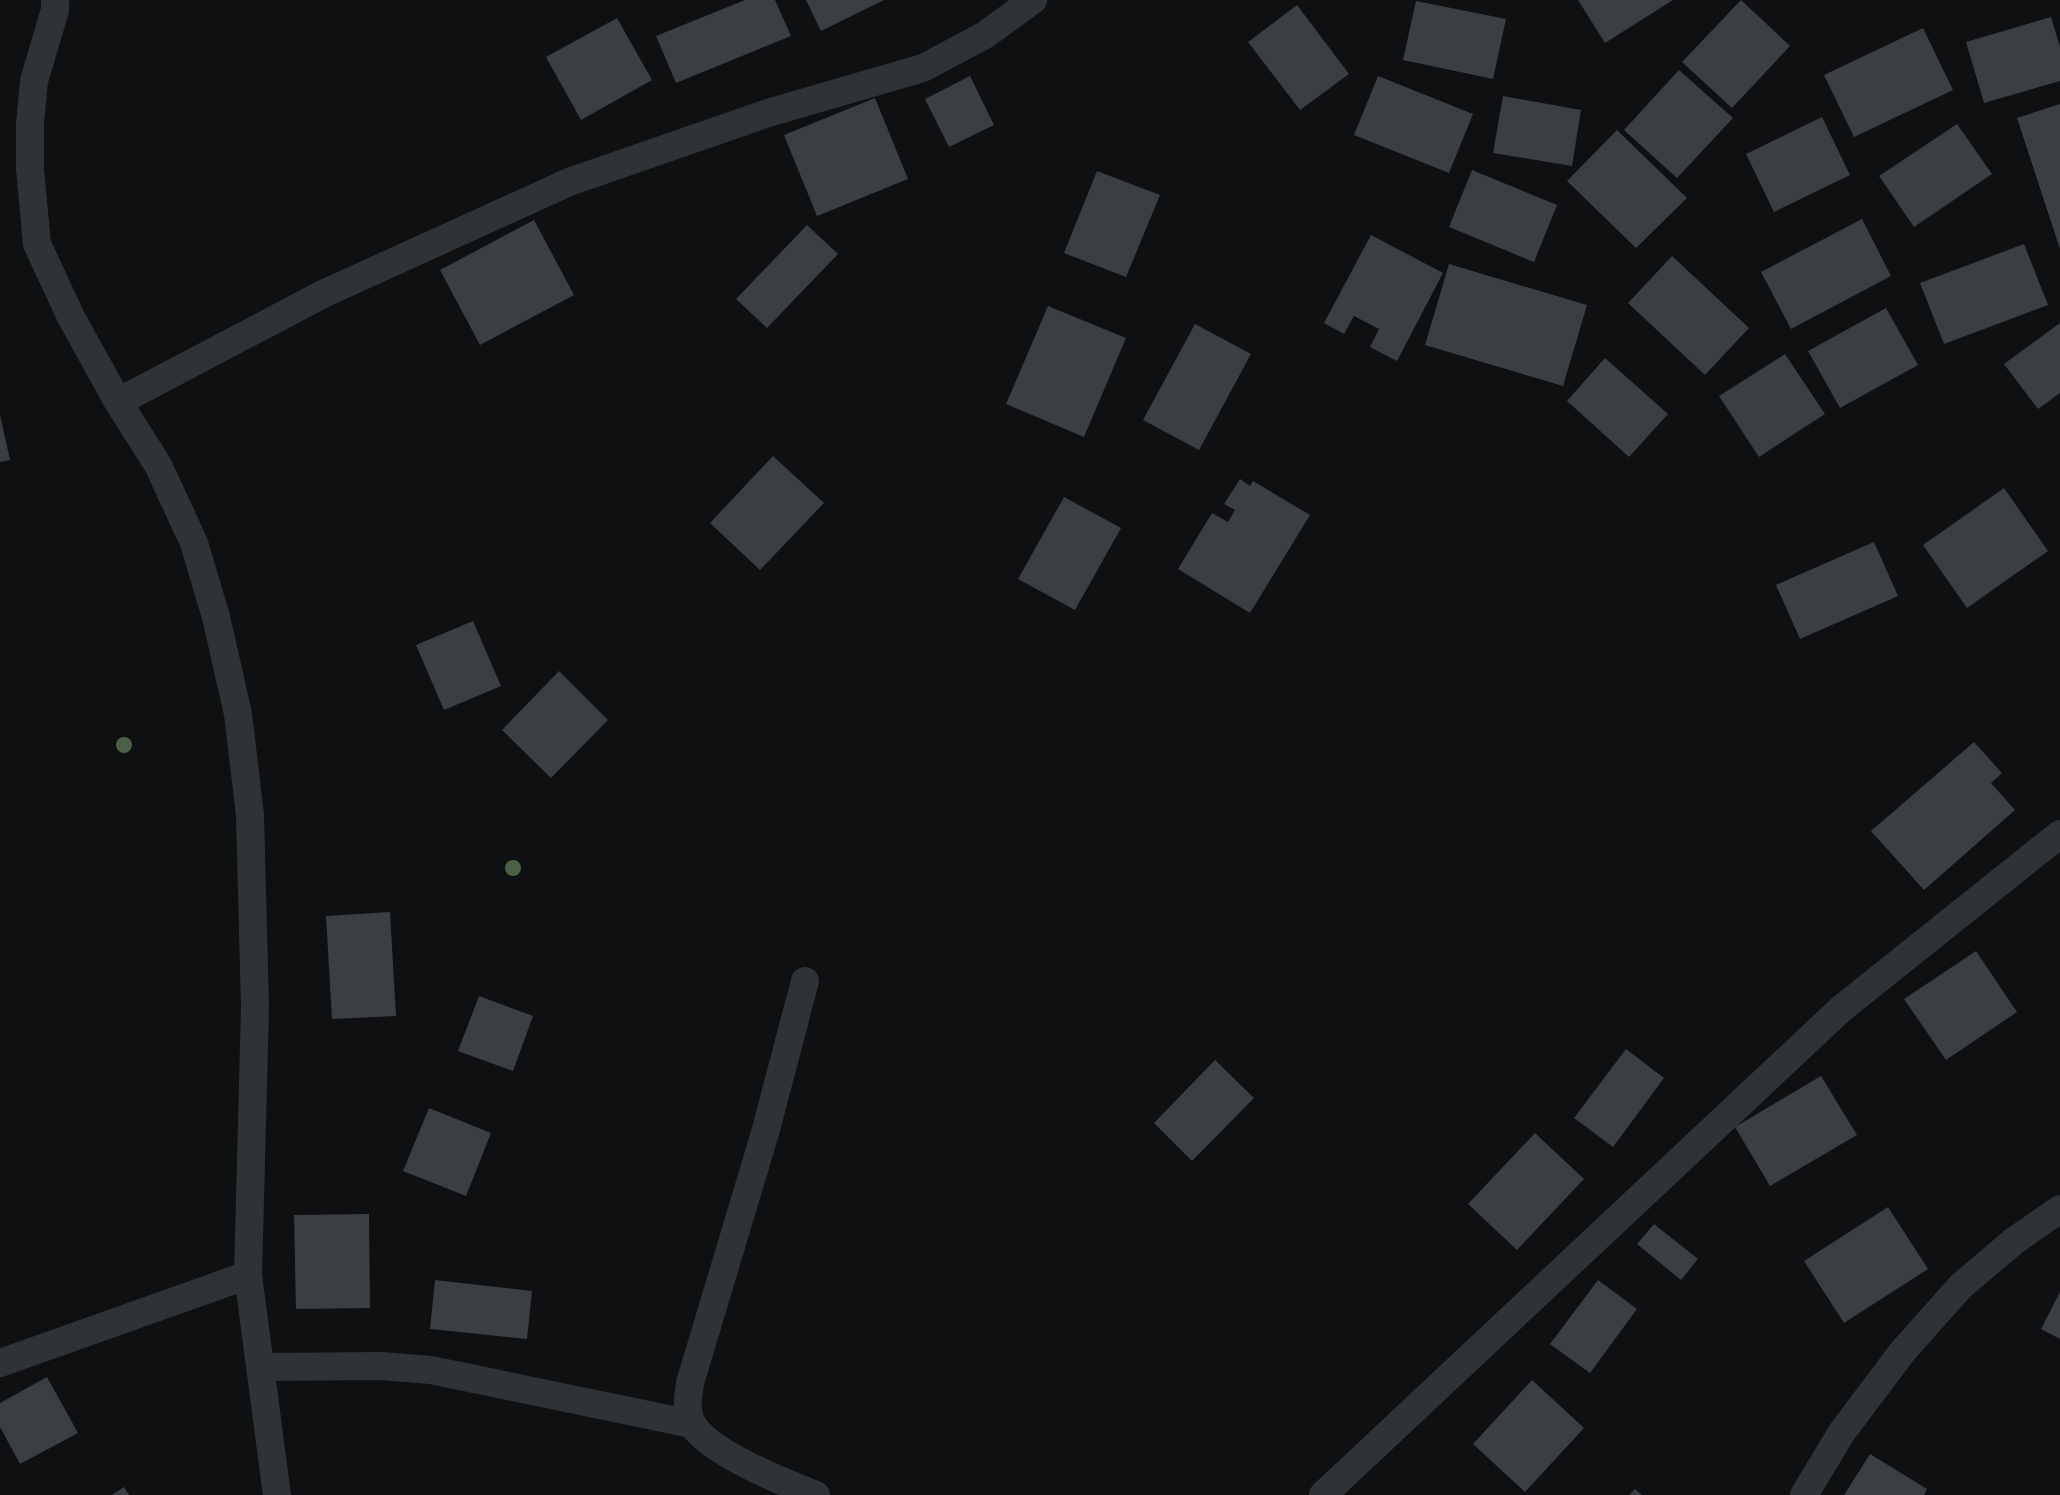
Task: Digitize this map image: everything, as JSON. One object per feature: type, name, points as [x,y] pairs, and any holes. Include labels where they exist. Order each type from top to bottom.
[{"type":"street","points":[[55,0],[55,10],[34,81],[30,124],[30,169],[37,244],[71,317],[118,402],[158,465],[194,543],[216,617],[238,714],[250,815],[255,1007],[248,1275],[277,1495]]},
{"type":"street","points":[[118,402],[322,294],[569,182],[768,113],[923,68],[985,35],[1032,0]]},
{"type":"street","points":[[1323,1495],[1841,1009],[2060,834]]},
{"type":"street","points":[[805,981],[765,1133],[690,1383],[688,1400],[692,1424],[708,1442],[771,1477],[816,1495]]},
{"type":"street","points":[[1804,1495],[1842,1432],[1903,1351],[1954,1293],[2014,1241],[2060,1209]]},
{"type":"street","points":[[0,1363],[248,1275]]},
{"type":"street","points":[[260,1367],[381,1366],[431,1370],[692,1424]]},
{"type":"building","points":[[745,0],[775,0],[791,36],[676,83],[656,36]]},
{"type":"building","points":[[806,0],[884,0],[821,31]]},
{"type":"building","points":[[1578,0],[1673,0],[1605,43]]},
{"type":"building","points":[[1741,0],[1790,46],[1732,108],[1682,62]]},
{"type":"building","points":[[1416,1],[1506,19],[1493,79],[1403,60]]},
{"type":"building","points":[[1297,5],[1349,74],[1300,110],[1248,42]]},
{"type":"building","points":[[2051,17],[2060,47],[2060,81],[1984,103],[1966,42]]},
{"type":"building","points":[[617,18],[652,80],[581,120],[546,57]]},
{"type":"building","points":[[1923,28],[1953,90],[1854,137],[1824,75]]},
{"type":"building","points":[[1679,70],[1733,118],[1677,178],[1624,130]]},
{"type":"building","points":[[970,76],[994,125],[949,147],[925,99]]},
{"type":"building","points":[[1378,76],[1473,114],[1449,173],[1354,135]]},
{"type":"building","points":[[1503,96],[1581,110],[1572,166],[1493,153]]},
{"type":"building","points":[[875,98],[908,179],[817,216],[784,135]]},
{"type":"building","points":[[2060,104],[2060,249],[2017,118]]},
{"type":"building","points":[[1822,117],[1850,175],[1774,212],[1746,154]]},
{"type":"building","points":[[1957,124],[1992,174],[1914,227],[1879,176]]},
{"type":"building","points":[[1617,130],[1687,198],[1636,248],[1567,181]]},
{"type":"building","points":[[1472,170],[1557,205],[1534,262],[1449,227]]},
{"type":"building","points":[[1097,171],[1160,195],[1126,277],[1064,253]]},
{"type":"building","points":[[1862,219],[1891,276],[1791,329],[1761,272]]},
{"type":"building","points":[[534,220],[574,295],[480,345],[440,270]]},
{"type":"building","points":[[807,225],[838,254],[767,328],[736,299]]},
{"type":"building","points":[[1371,235],[1443,273],[1397,361],[1370,347],[1379,329],[1354,316],[1344,334],[1324,323]]},
{"type":"building","points":[[2024,244],[2048,305],[1944,344],[1920,283]]},
{"type":"building","points":[[1672,256],[1749,328],[1705,375],[1628,303]]},
{"type":"building","points":[[1449,264],[1587,305],[1563,386],[1425,345]]},
{"type":"building","points":[[1048,306],[1126,338],[1084,437],[1006,404]]},
{"type":"building","points":[[1886,308],[1918,365],[1840,408],[1808,351]]},
{"type":"building","points":[[2060,323],[2060,393],[2038,409],[2004,364]]},
{"type":"building","points":[[1195,324],[1251,354],[1199,450],[1143,420]]},
{"type":"building","points":[[1785,354],[1825,414],[1759,457],[1719,396]]},
{"type":"building","points":[[1605,358],[1668,414],[1629,457],[1567,401]]},
{"type":"building","points":[[0,415],[10,460],[0,462]]},
{"type":"building","points":[[773,456],[824,503],[760,570],[710,523]]},
{"type":"building","points":[[1240,479],[1250,486],[1253,481],[1310,515],[1250,613],[1178,569],[1212,513],[1228,522],[1235,510],[1224,504]]},
{"type":"building","points":[[2004,488],[2048,551],[1967,608],[1923,545]]},
{"type":"building","points":[[1064,497],[1121,528],[1075,610],[1018,579]]},
{"type":"building","points":[[1874,542],[1898,596],[1800,639],[1776,585]]},
{"type":"building","points":[[473,621],[501,686],[444,710],[416,645]]},
{"type":"building","points":[[559,671],[608,720],[551,778],[502,730]]},
{"type":"building","points":[[1974,742],[2002,773],[1991,783],[2015,810],[1924,890],[1871,831]]},
{"type":"building","points":[[390,912],[396,1016],[332,1019],[326,916]]},
{"type":"building","points":[[1976,951],[2017,1012],[1946,1060],[1904,999]]},
{"type":"building","points":[[479,996],[533,1016],[513,1071],[458,1051]]},
{"type":"building","points":[[1626,1049],[1664,1078],[1613,1147],[1574,1118]]},
{"type":"building","points":[[1215,1060],[1254,1098],[1192,1161],[1154,1123]]},
{"type":"building","points":[[1821,1076],[1857,1135],[1770,1186],[1735,1127]]},
{"type":"building","points":[[429,1108],[491,1133],[466,1196],[403,1171]]},
{"type":"building","points":[[1535,1133],[1584,1179],[1517,1250],[1468,1204]]},
{"type":"building","points":[[1888,1207],[1928,1269],[1844,1323],[1804,1261]]},
{"type":"building","points":[[369,1214],[370,1308],[296,1309],[294,1215]]},
{"type":"building","points":[[1654,1224],[1698,1259],[1681,1280],[1637,1244]]},
{"type":"building","points":[[435,1280],[532,1291],[527,1339],[430,1329]]},
{"type":"building","points":[[1598,1280],[1637,1309],[1590,1373],[1550,1344]]},
{"type":"building","points":[[2060,1292],[2060,1339],[2041,1329]]},
{"type":"building","points":[[47,1377],[78,1433],[20,1464],[0,1427],[0,1403]]},
{"type":"building","points":[[1532,1380],[1584,1428],[1525,1492],[1473,1444]]},
{"type":"building","points":[[1870,1454],[1927,1489],[1924,1495],[1844,1495]]},
{"type":"building","points":[[124,1487],[129,1495],[112,1495]]},
{"type":"building","points":[[1635,1489],[1642,1495],[1629,1495]]}]
